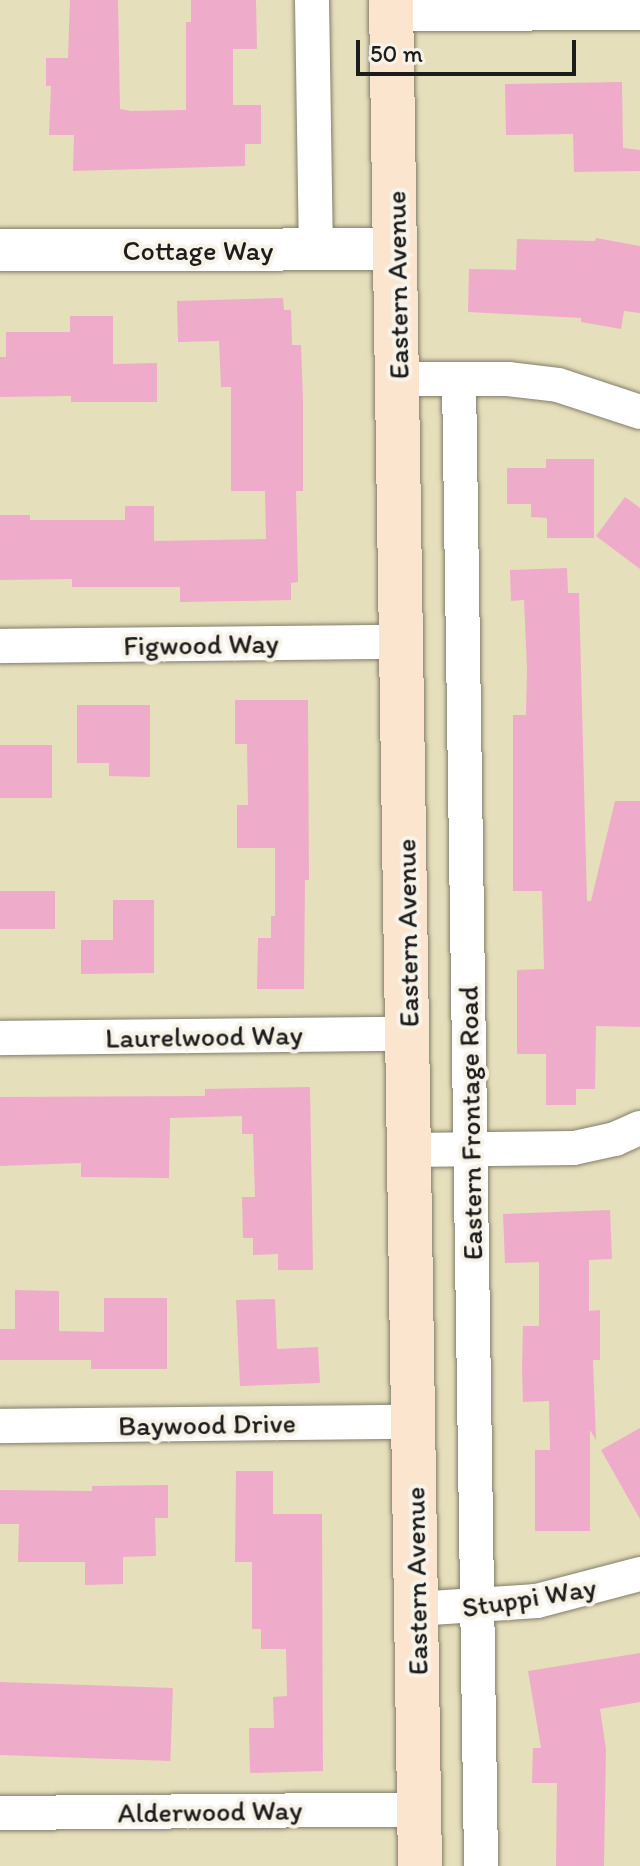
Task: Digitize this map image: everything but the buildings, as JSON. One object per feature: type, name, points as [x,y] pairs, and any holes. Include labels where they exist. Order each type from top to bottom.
[{"type":"main road","name":"Eastern Avenue","points":[[391,7],[420,1866]]},
{"type":"street","points":[[312,0],[316,249]]},
{"type":"street","points":[[391,7],[640,13]]},
{"type":"street","name":"Cottage Way","points":[[0,250],[396,249]]},
{"type":"street","points":[[399,379],[508,379],[558,385],[640,412]]},
{"type":"street","name":"Eastern Frontage Road","points":[[459,379],[481,1866]]},
{"type":"street","name":"Figwood Way","points":[[0,646],[402,642]]},
{"type":"street","name":"Laurelwood Way","points":[[0,1038],[408,1034]]},
{"type":"street","points":[[410,1150],[574,1148],[615,1139],[640,1128]]},
{"type":"street","name":"Baywood Drive","points":[[0,1426],[414,1422]]},
{"type":"street","name":"Stuppi Way","points":[[416,1609],[537,1601],[640,1574]]},
{"type":"street","name":"Alderwood Way","points":[[0,1813],[419,1809]]}]
